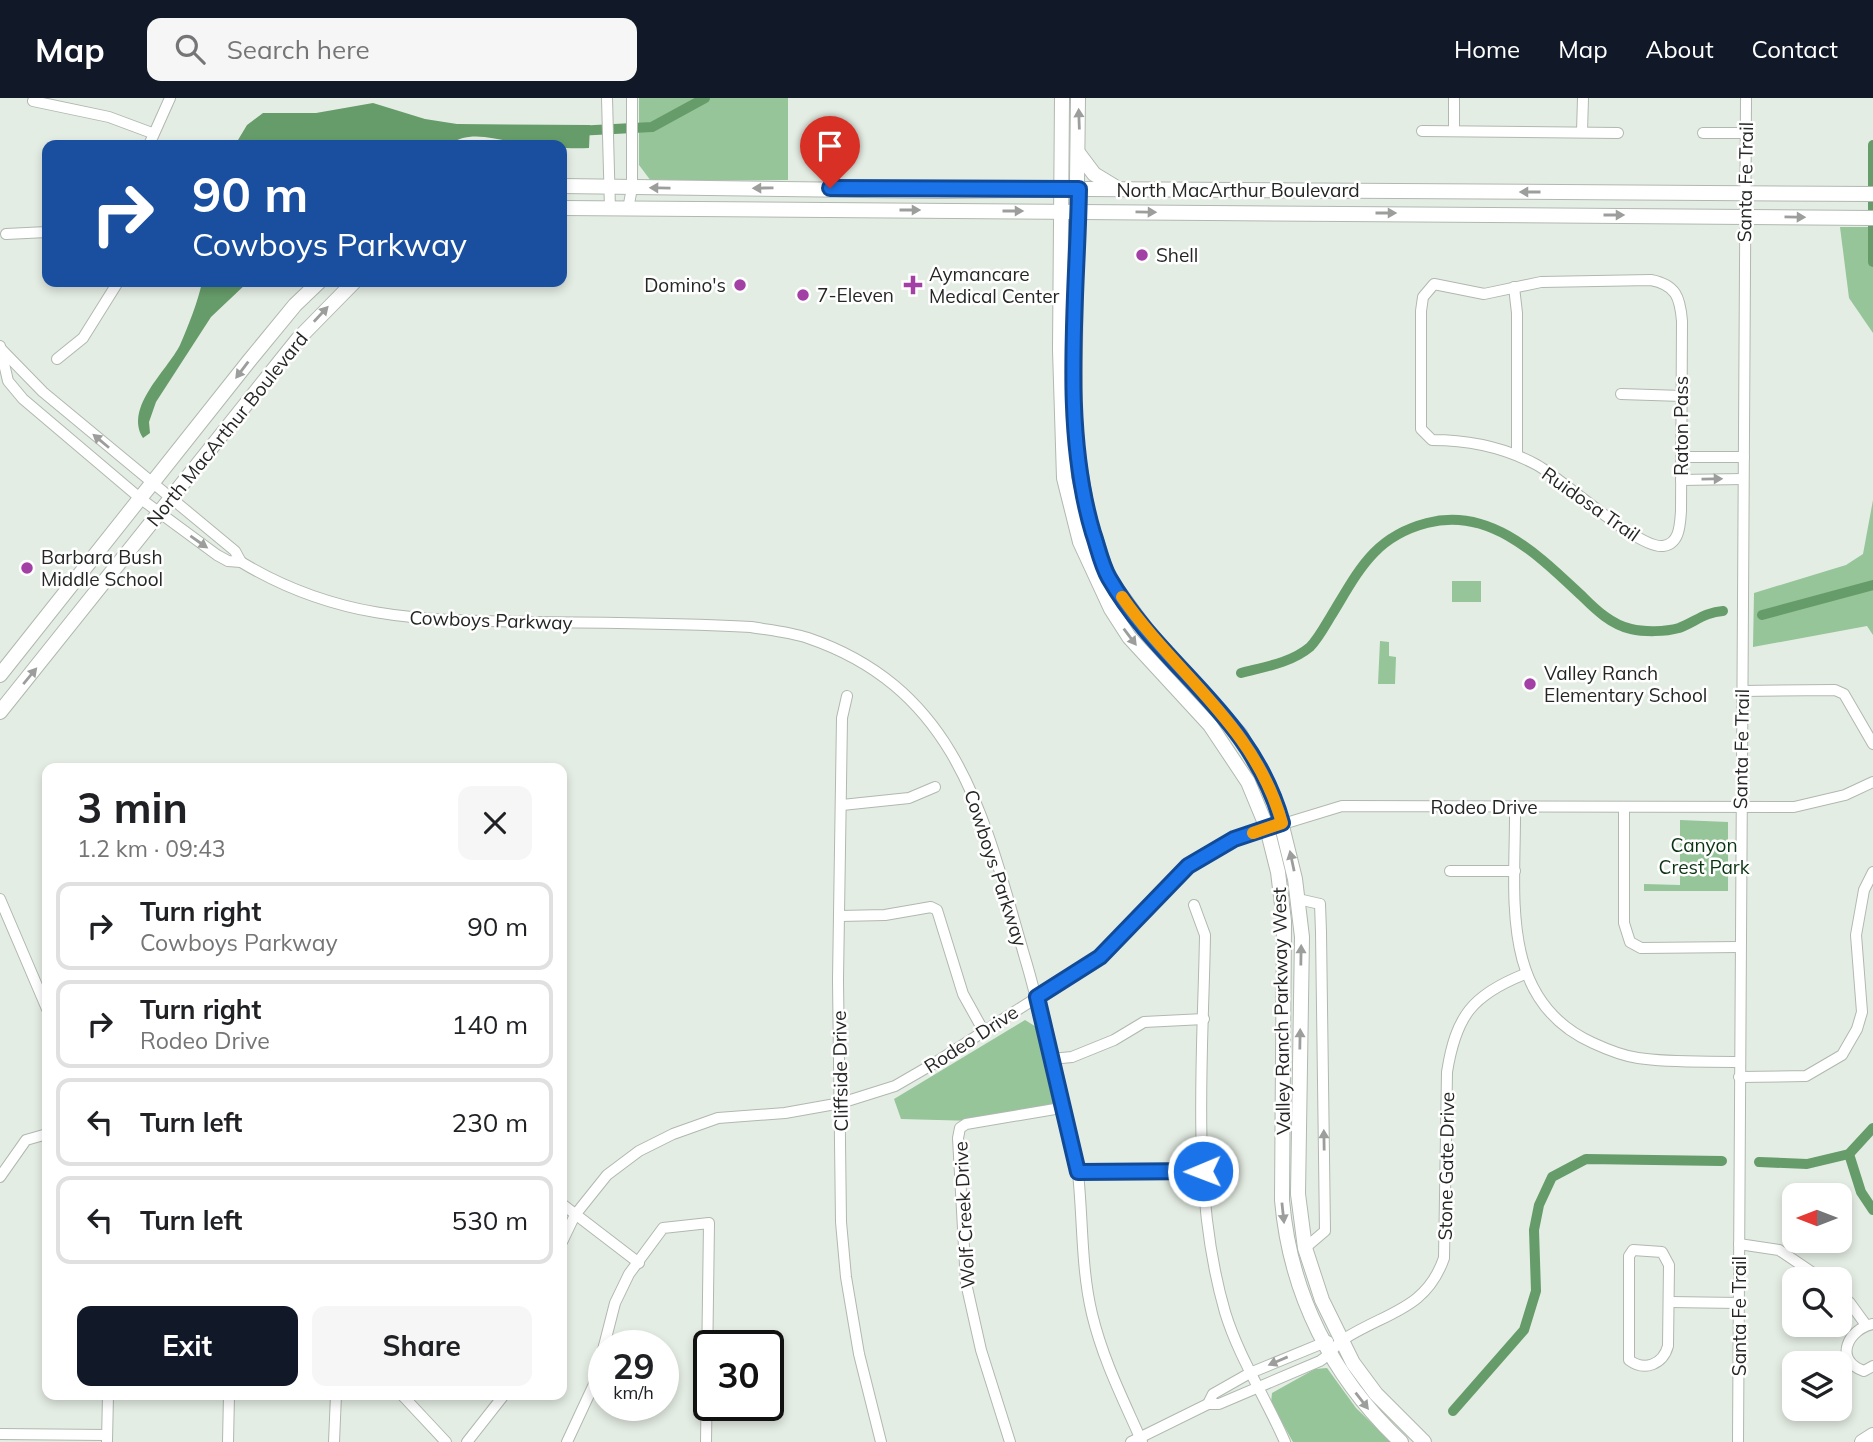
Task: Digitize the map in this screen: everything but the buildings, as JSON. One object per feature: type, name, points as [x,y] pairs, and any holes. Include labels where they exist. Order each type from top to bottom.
[{"type":"main road","name":"Valley Ranch Parkway West","points":[[1062,98],[1061,211],[1067,407],[1098,569],[1129,637],[1210,725],[1248,782],[1267,828],[1281,890],[1284,1222],[1296,1274],[1329,1355],[1375,1418],[1401,1442]]},
{"type":"main road","name":"Valley Ranch Parkway West","points":[[1067,407],[1079,189],[1078,98]]},
{"type":"main road","points":[[1079,153],[1094,174],[1118,189]]},
{"type":"main road","name":"North MacArthur Boulevard","points":[[567,186],[1873,194]]},
{"type":"main road","points":[[856,189],[856,210]]},
{"type":"main road","name":"North MacArthur Boulevard","points":[[567,208],[1873,218]]},
{"type":"main road","name":"North MacArthur Boulevard","points":[[0,675],[295,305],[314,287]]},
{"type":"main road","name":"North MacArthur Boulevard","points":[[0,712],[298,339],[349,287]]},
{"type":"main road","name":"Valley Ranch Parkway West","points":[[1098,569],[1146,629],[1225,715],[1258,765],[1282,823],[1298,899],[1302,937],[1298,1183],[1299,1216],[1305,1248],[1322,1300],[1341,1340],[1376,1394],[1424,1442]]},
{"type":"main road","points":[[1283,1010],[1301,1011]]},
{"type":"main road","points":[[1282,1182],[1298,1183]]},
{"type":"main road","points":[[1862,1442],[1873,1435]]},
{"type":"street","points":[[150,140],[170,98]]},
{"type":"street","points":[[607,98],[610,209]]},
{"type":"street","points":[[628,209],[632,188],[632,98]]},
{"type":"street","points":[[1454,98],[1454,130]]},
{"type":"street","points":[[1582,132],[1583,98]]},
{"type":"street","name":"Santa Fe Trail","points":[[1738,1442],[1746,98]]},
{"type":"street","points":[[33,101],[109,117],[152,133]]},
{"type":"street","points":[[1422,131],[1618,133]]},
{"type":"street","points":[[1703,133],[1746,133]]},
{"type":"street","points":[[6,234],[42,232]]},
{"type":"street","name":"Raton Pass","points":[[1514,286],[1541,282],[1635,280],[1671,285],[1676,292],[1681,311],[1682,396],[1677,536],[1671,543],[1662,546],[1647,543]]},
{"type":"street","name":"Ruidosa Trail","points":[[1514,286],[1498,293],[1484,294],[1434,284],[1423,297],[1421,425],[1425,436],[1433,440],[1496,447],[1517,455],[1570,487],[1647,543]]},
{"type":"street","points":[[1514,286],[1517,313],[1517,455]]},
{"type":"street","points":[[57,359],[83,338],[115,287]]},
{"type":"street","name":"Cowboys Parkway","points":[[1,347],[43,392],[152,486],[235,551],[241,562]]},
{"type":"street","name":"Cowboys Parkway","points":[[1,347],[8,381],[23,399],[141,499],[217,555],[228,561],[241,562],[312,597],[374,614],[421,620],[751,627],[799,635],[838,650],[878,673],[910,699],[933,723],[959,764],[978,804],[1037,997],[1061,1108],[1073,1145],[1078,1172],[1085,1280],[1103,1358],[1137,1440]]},
{"type":"street","points":[[1621,394],[1682,396]]},
{"type":"street","points":[[1681,457],[1744,457]]},
{"type":"street","points":[[1681,480],[1744,480]]},
{"type":"street","points":[[1742,691],[1835,690],[1844,694],[1873,744]]},
{"type":"street","name":"Cliffside Drive","points":[[848,696],[842,718],[841,1222],[846,1278],[859,1354],[881,1442]]},
{"type":"street","name":"Rodeo Drive","points":[[567,1231],[575,1214],[607,1175],[639,1152],[673,1134],[718,1118],[785,1113],[841,1104],[895,1086],[1100,957],[1188,866],[1234,839],[1342,806],[1804,806],[1845,795],[1873,782]]},
{"type":"street","points":[[842,804],[909,798],[935,787]]},
{"type":"street","points":[[1515,807],[1516,925],[1525,974],[1536,998],[1565,1027],[1602,1047],[1636,1058],[1740,1062]]},
{"type":"street","points":[[1624,808],[1624,923],[1630,942],[1642,948],[1740,947]]},
{"type":"street","points":[[1450,871],[1516,871]]},
{"type":"street","points":[[1739,1077],[1806,1076],[1842,1055],[1857,1030],[1862,1012],[1856,935],[1864,890],[1873,872]]},
{"type":"street","points":[[0,899],[42,997]]},
{"type":"street","points":[[1298,899],[1320,904],[1321,932],[1325,1231],[1305,1248]]},
{"type":"street","points":[[1194,905],[1205,935],[1203,1171],[1214,1266],[1226,1314],[1250,1373],[1286,1442]]},
{"type":"street","points":[[840,916],[884,915],[931,907],[937,910],[963,994],[983,1030]]},
{"type":"street","name":"Stone Gate Drive","points":[[1137,1440],[1208,1404],[1219,1404],[1257,1389],[1329,1355],[1341,1340],[1418,1299],[1437,1276],[1444,1258],[1447,1072],[1451,1045],[1464,1016],[1483,995],[1525,974]]},
{"type":"street","points":[[1051,1059],[1072,1057],[1114,1040],[1144,1022],[1204,1018]]},
{"type":"street","name":"Wolf Creek Drive","points":[[1010,1442],[981,1350],[966,1283],[958,1138],[960,1128],[966,1124],[1061,1108]]},
{"type":"street","points":[[0,1177],[26,1140],[42,1135]]},
{"type":"street","points":[[1078,1172],[1203,1171]]},
{"type":"street","points":[[567,1208],[639,1263]]},
{"type":"street","points":[[608,1330],[615,1303],[629,1273],[663,1228],[709,1223],[706,1442]]},
{"type":"street","points":[[1739,1244],[1779,1250],[1804,1267]]},
{"type":"street","points":[[1633,1250],[1662,1252],[1667,1257],[1669,1303],[1665,1357],[1659,1363],[1634,1364],[1629,1360],[1627,1351],[1629,1256],[1633,1250]]},
{"type":"street","points":[[1669,1303],[1739,1303]]},
{"type":"street","points":[[1852,1305],[1869,1324],[1848,1345],[1847,1360],[1853,1367],[1864,1371],[1873,1366]]},
{"type":"street","name":"Stone Gate Drive","points":[[1208,1404],[1213,1394],[1250,1373],[1322,1341],[1341,1340]]},
{"type":"street","points":[[567,1442],[588,1397]]},
{"type":"street","points":[[0,1434],[107,1438],[107,1400]]},
{"type":"street","points":[[228,1442],[229,1400]]},
{"type":"street","points":[[334,1442],[336,1400]]},
{"type":"street","points":[[407,1400],[446,1442]]},
{"type":"street","points":[[467,1442],[500,1400]]},
{"type":"green space","points":[[639,98],[788,98],[788,180],[651,181],[639,165]]},
{"type":"green space","points":[[1840,227],[1873,227],[1873,333],[1849,298]]},
{"type":"green space","points":[[1873,500],[1873,635],[1867,626],[1753,647],[1754,593],[1846,565],[1863,554]]},
{"type":"green space","points":[[1452,581],[1481,581],[1481,602],[1452,602]]},
{"type":"green space","points":[[1380,641],[1389,642],[1389,656],[1396,657],[1395,684],[1378,684]]},
{"type":"green space","name":"Canyon Crest Park","points":[[1680,820],[1728,822],[1728,891],[1644,891],[1644,884],[1680,885]]},
{"type":"green space","points":[[1025,1020],[1038,1028],[1054,1105],[975,1121],[901,1119],[894,1099]]},
{"type":"green space","points":[[1327,1368],[1356,1408],[1391,1442],[1293,1442],[1271,1403],[1272,1393],[1315,1369]]},
{"type":"shaded area","points":[[373,103],[425,119],[457,124],[590,125],[589,148],[567,148],[567,140],[500,140],[478,137],[458,140],[238,140],[247,125],[263,113],[316,113]]},
{"type":"shaded area","points":[[201,287],[243,287],[211,317],[156,402],[149,422],[150,433],[143,438],[139,414],[143,402],[180,345]]},
{"type":"waterway","points":[[576,131],[652,127],[705,98]]},
{"type":"waterway","points":[[1873,145],[1873,262]]},
{"type":"waterway","points":[[1241,673],[1286,661],[1310,647],[1359,571],[1369,558],[1393,537],[1427,523],[1450,520],[1493,528],[1513,539],[1549,566],[1599,612],[1624,627],[1661,631],[1685,626],[1711,613],[1723,611]]},
{"type":"waterway","points":[[1762,615],[1873,585]]},
{"type":"waterway","points":[[1759,1162],[1807,1164],[1849,1154],[1873,1128]]},
{"type":"waterway","points":[[1849,1154],[1861,1192],[1873,1210]]},
{"type":"waterway","points":[[1453,1411],[1524,1330],[1536,1291],[1534,1230],[1539,1205],[1552,1177],[1586,1159],[1722,1161]]},
{"type":"slow traffic","points":[[1122,597],[1146,629],[1225,715],[1258,765],[1270,788],[1282,823],[1253,833]]},
{"type":"place","name":"Shell","points":[[1142,255]]},
{"type":"place","name":"Domino's","points":[[740,285]]},
{"type":"place","name":"Aymancare Medical Center","points":[[913,285]]},
{"type":"place","name":"7-Eleven","points":[[803,295]]},
{"type":"place","name":"Barbara Bush Middle School","points":[[27,568]]},
{"type":"place","name":"Valley Ranch Elementary School","points":[[1530,684]]},
{"type":"route","points":[[830,188],[938,191],[1079,189],[1074,434],[1079,475],[1101,559],[1108,577],[1137,618],[1202,688],[1240,734],[1270,788],[1282,823],[1234,839],[1188,866],[1100,957],[1037,997],[1078,1172],[1203,1171]]}]
